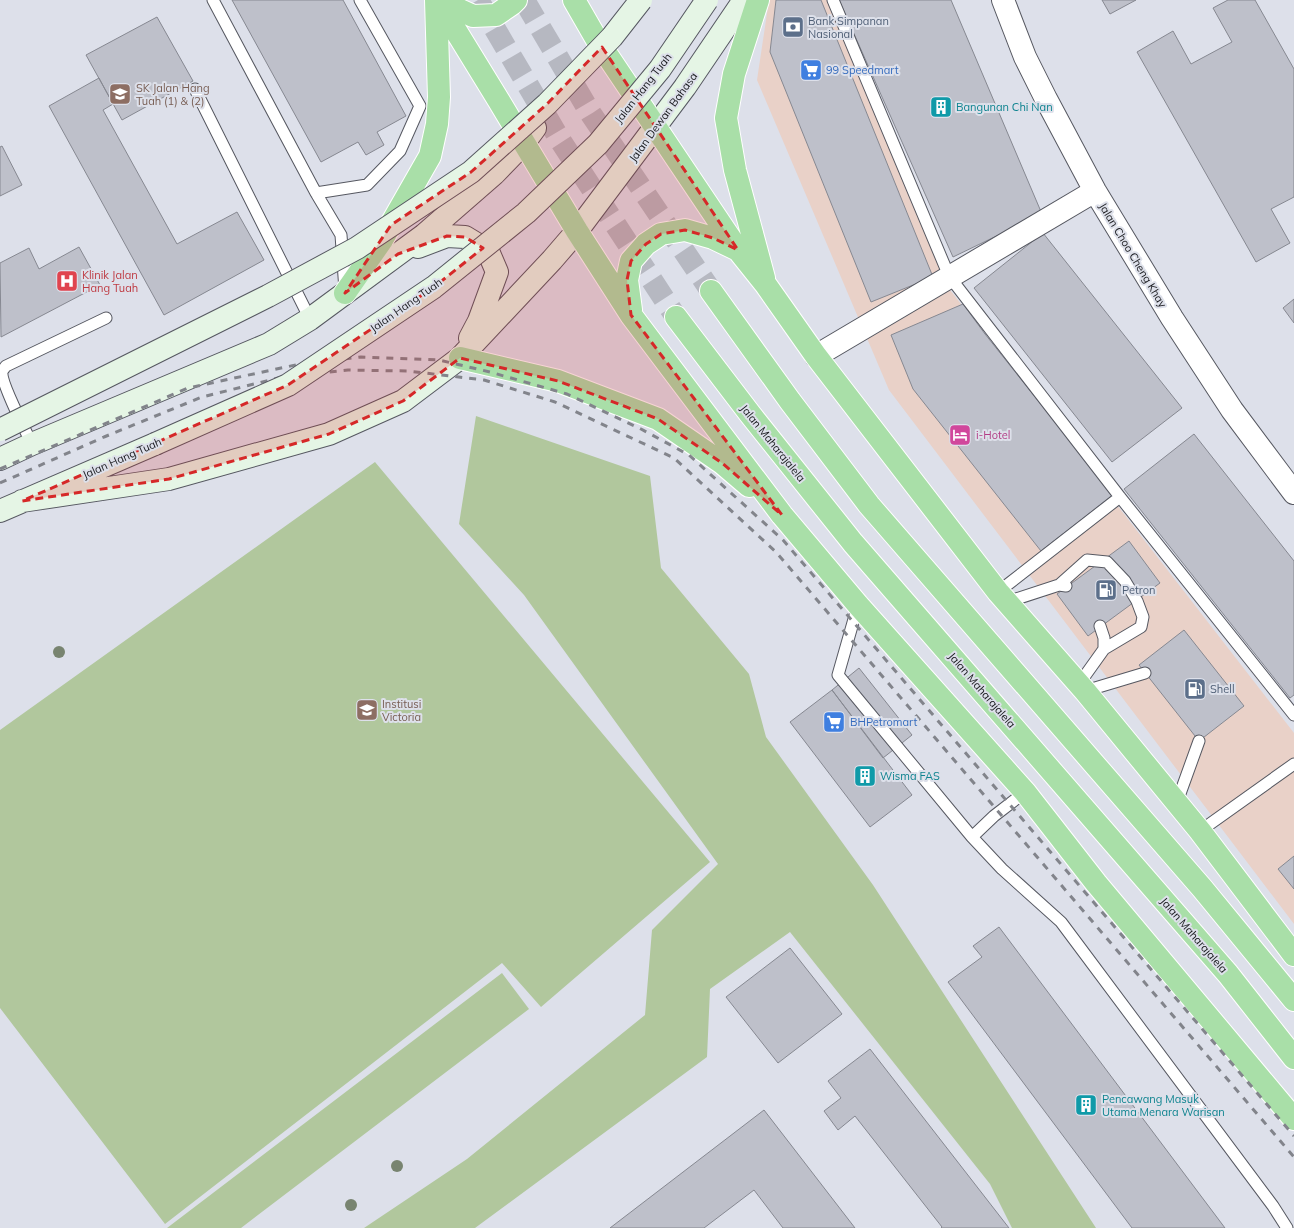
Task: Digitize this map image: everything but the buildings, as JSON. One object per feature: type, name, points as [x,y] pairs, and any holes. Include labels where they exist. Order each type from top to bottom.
[{"type":"highway","points":[[437,0],[473,16],[496,15],[516,0]]},
{"type":"highway","points":[[437,0],[577,231],[631,315],[782,514],[858,605],[1025,792],[1096,883],[1294,1119]]},
{"type":"highway","points":[[345,294],[382,240],[430,156],[437,124],[439,97],[437,0]]},
{"type":"highway","points":[[574,0],[597,40],[738,250],[766,285],[816,356],[1002,597],[1082,687],[1177,802],[1294,955]]},
{"type":"highway","points":[[758,0],[734,74],[726,118],[735,170],[766,285]]},
{"type":"highway","points":[[631,315],[627,280],[631,261],[646,244],[661,234],[685,230],[713,238],[738,250]]},
{"type":"highway","points":[[711,291],[790,401],[869,505],[1202,888],[1294,1000]]},
{"type":"highway","name":"Jalan Maharajalela","points":[[676,317],[750,414],[853,543],[1228,974],[1294,1058]]},
{"type":"highway","points":[[460,358],[558,381],[658,419],[722,463],[782,514]]},
{"type":"main road","points":[[0,459],[32,444],[269,344],[310,319],[345,294],[424,235],[494,174],[524,143],[597,40],[628,0]]},
{"type":"main road","points":[[0,430],[268,296],[350,252],[471,172],[547,104],[612,37],[641,0]]},
{"type":"main road","name":"Jalan Hang Tuah","points":[[0,511],[288,385],[434,287],[526,213],[598,144],[660,69],[707,0]]},
{"type":"main road","name":"Jalan Dewan Bahasa","points":[[577,231],[686,87],[744,0]]},
{"type":"main road","name":"Jalan Hang Tuah","points":[[22,501],[169,479],[329,434],[403,401],[460,358],[552,260],[577,231]]},
{"type":"main road","points":[[398,254],[447,236],[465,237],[488,251],[496,272],[479,321],[460,358]]},
{"type":"street","name":"Jalan Choo Cheng Khay","points":[[1003,0],[1025,57],[1095,191],[1172,318],[1232,410],[1294,493]]},
{"type":"street","points":[[816,356],[1095,191]]},
{"type":"lane","points":[[213,0],[316,193],[341,235],[345,294]]},
{"type":"lane","points":[[316,193],[367,185],[400,152],[420,106],[360,0]]},
{"type":"lane","points":[[833,0],[949,276],[1120,497],[1294,715]]},
{"type":"lane","points":[[195,89],[310,319]]},
{"type":"lane","points":[[32,444],[8,394],[2,376],[2,370],[6,366],[106,318]]},
{"type":"lane","points":[[1002,597],[1120,497]]},
{"type":"lane","points":[[1002,597],[1064,586],[1087,560],[1107,562],[1125,581],[1137,601],[1143,617],[1141,627],[1104,649],[1082,687]]},
{"type":"lane","points":[[858,605],[838,675],[972,837],[1002,869],[1061,922],[1273,1206],[1287,1228]]},
{"type":"lane","points":[[1100,626],[1104,638],[1104,649]]},
{"type":"lane","points":[[1082,687],[1145,673]]},
{"type":"lane","points":[[1177,802],[1199,741]]},
{"type":"lane","points":[[1200,831],[1294,764]]},
{"type":"lane","points":[[972,837],[994,816],[1025,792]]},
{"type":"highlighted area","points":[[602,47],[738,250],[713,238],[685,230],[661,234],[646,244],[631,261],[627,280],[631,315],[782,515],[722,463],[658,419],[558,381],[460,358],[403,401],[329,434],[169,479],[22,501],[288,385],[434,287],[483,248],[465,237],[447,236],[398,254],[345,293],[391,225],[471,172],[547,104]]},
{"type":"shaded area","points":[[769,0],[828,0],[947,286],[1294,733],[1294,924],[889,390],[757,80]]},
{"type":"green space","points":[[476,416],[650,476],[661,568],[749,674],[766,737],[873,885],[1096,1228],[1012,1228],[990,1184],[790,932],[710,989],[707,1057],[475,1228],[364,1228],[467,1159],[645,1015],[652,930],[718,864],[524,595],[459,524]]},
{"type":"green space","points":[[375,462],[710,862],[541,1007],[502,963],[165,1224],[0,1008],[0,730]]},
{"type":"green space","points":[[502,973],[529,1009],[241,1228],[167,1228]]},
{"type":"tunnel","points":[[478,0],[560,140],[676,317]]},
{"type":"tunnel","points":[[524,0],[591,114],[711,291]]},
{"type":"railway","points":[[0,469],[188,388],[300,364],[361,357],[439,360],[490,372],[567,394],[641,429],[689,455],[783,540],[1294,1136]]},
{"type":"railway","points":[[0,483],[104,437],[202,397],[282,377],[348,370],[408,371],[484,380],[555,402],[674,458],[776,552],[1294,1157]]},
{"type":"place","name":"Bank Simpanan Nasional","points":[[793,27]]},
{"type":"place","name":"99 Speedmart","points":[[811,70]]},
{"type":"place","name":"SK Jalan Hang Tuah (1) & (2)","points":[[120,94]]},
{"type":"place","name":"Bangunan Chi Nan","points":[[941,107]]},
{"type":"place","name":"Klinik Jalan Hang Tuah","points":[[67,281]]},
{"type":"place","name":"i-Hotel","points":[[960,435]]},
{"type":"place","name":"Petron","points":[[1106,590]]},
{"type":"place","name":"Shell","points":[[1195,689]]},
{"type":"place","name":"Institusi Victoria","points":[[367,710]]},
{"type":"place","name":"BHPetromart","points":[[834,722]]},
{"type":"place","name":"Wisma FAS","points":[[865,776]]},
{"type":"place","name":"Pencawang Masuk Utama Menara Warisan","points":[[1086,1105]]}]
